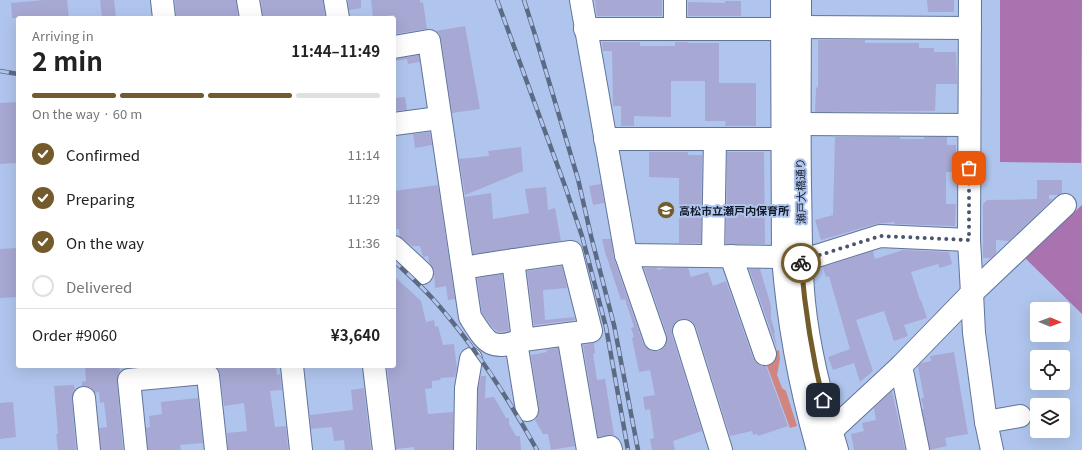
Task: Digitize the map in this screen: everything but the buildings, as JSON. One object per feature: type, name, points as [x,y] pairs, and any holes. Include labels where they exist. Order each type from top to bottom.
[{"type":"street","points":[[162,0],[164,16]]},
{"type":"street","points":[[248,0],[250,16]]},
{"type":"street","points":[[335,0],[338,16]]},
{"type":"street","points":[[581,0],[626,255],[655,339]]},
{"type":"street","points":[[675,0],[675,29]]},
{"type":"street","name":"瀬戸大橋通り","points":[[782,0],[791,28],[799,124],[792,259],[785,288],[795,354],[805,401],[822,445]]},
{"type":"street","name":"瀬戸大橋通り","points":[[792,259],[783,139],[791,28],[800,0]]},
{"type":"street","points":[[970,0],[969,240],[974,333],[986,422],[992,450]]},
{"type":"street","points":[[585,29],[970,28]]},
{"type":"street","points":[[396,46],[429,41],[439,118],[470,317],[484,338],[488,342],[495,345],[591,331],[571,252],[463,268]]},
{"type":"street","points":[[396,124],[439,118]]},
{"type":"street","points":[[799,124],[969,125]]},
{"type":"street","points":[[605,138],[783,139]]},
{"type":"street","points":[[715,138],[722,256],[764,354]]},
{"type":"street","points":[[822,445],[972,293],[1065,205]]},
{"type":"street","points":[[626,255],[722,256],[792,259],[880,236],[969,240]]},
{"type":"street","points":[[396,249],[422,273]]},
{"type":"street","points":[[513,260],[527,410]]},
{"type":"street","points":[[684,331],[721,450]]},
{"type":"street","points":[[568,334],[588,450]]},
{"type":"street","points":[[465,450],[466,388],[471,359]]},
{"type":"street","points":[[901,366],[918,450]]},
{"type":"street","points":[[292,368],[301,450]]},
{"type":"street","points":[[374,368],[384,450]]},
{"type":"street","points":[[136,450],[129,380],[203,369],[208,376],[216,450]]},
{"type":"street","points":[[84,398],[89,450]]},
{"type":"street","points":[[986,422],[1020,416]]},
{"type":"street","points":[[597,450],[610,447],[611,450]]},
{"type":"shaded area","points":[[1000,0],[1082,0],[1081,163],[1000,162]]},
{"type":"shaded area","points":[[1082,205],[1082,314],[1070,302],[1025,258]]},
{"type":"shaded area","points":[[779,350],[780,359],[777,375],[782,388],[786,391],[797,426],[790,428],[763,355]]},
{"type":"railway","points":[[497,0],[582,236],[606,327],[628,450]]},
{"type":"railway","points":[[524,0],[578,179],[614,325],[638,450]]},
{"type":"railway","points":[[0,71],[16,74]]},
{"type":"railway","points":[[396,263],[433,299],[462,334],[502,391],[537,450]]},
{"type":"way so far","points":[[801,263],[801,261],[880,236],[969,240],[969,168]]},
{"type":"place","name":"高松市立瀬戸内保育所","points":[[666,210]]},
{"type":"route","points":[[801,263],[804,304],[811,346],[823,400]]}]
